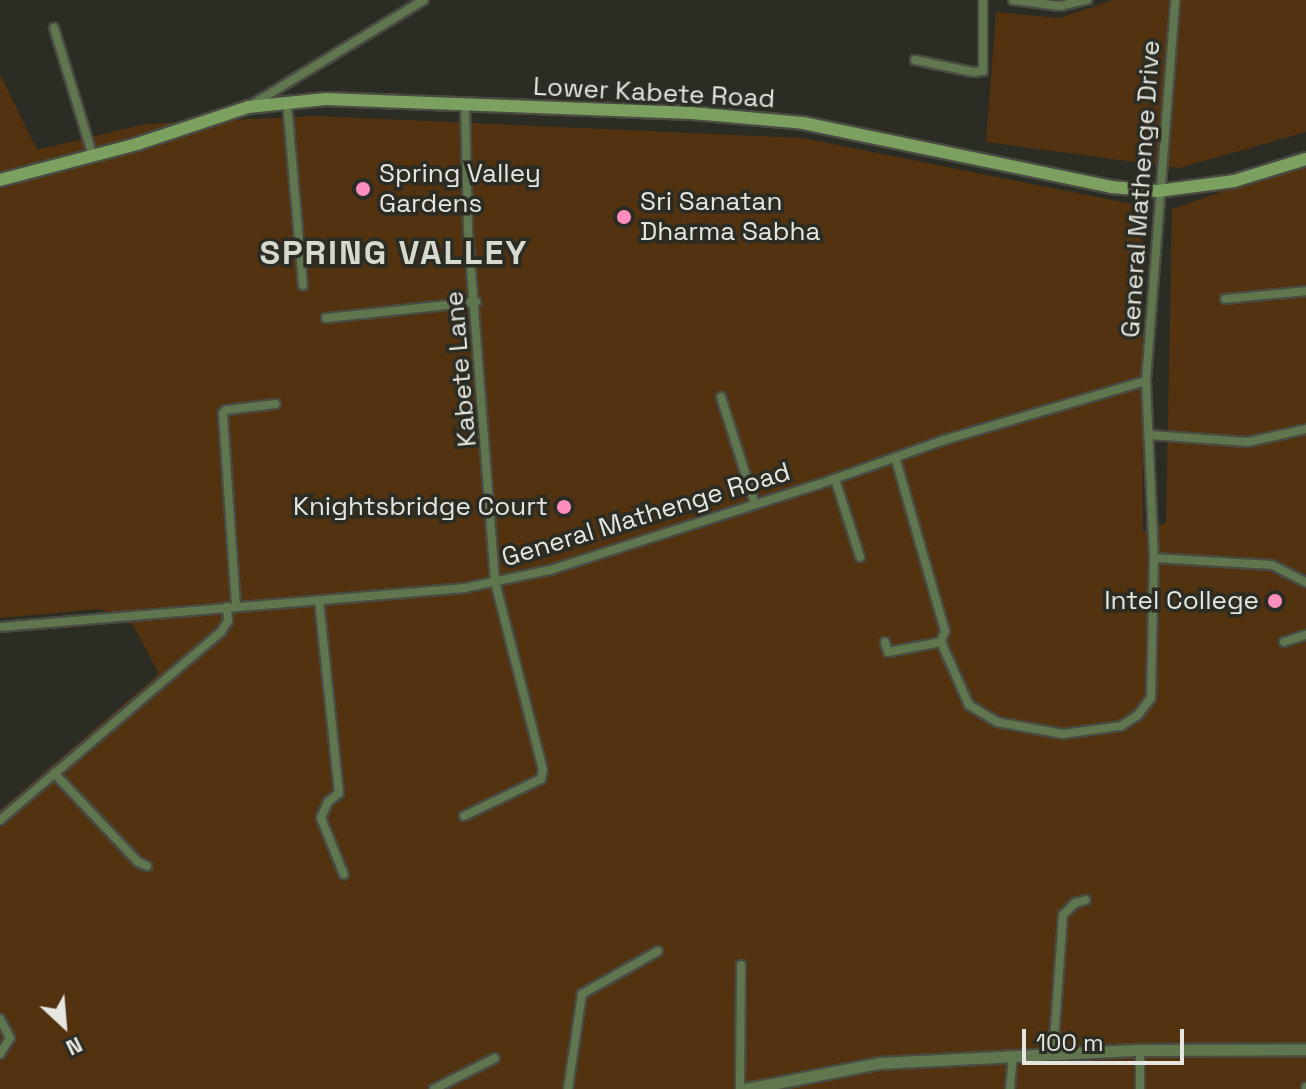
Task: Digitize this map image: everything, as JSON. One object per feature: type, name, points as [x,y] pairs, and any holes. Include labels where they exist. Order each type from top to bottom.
[{"type":"main road","name":"Lower Kabete Road","points":[[0,180],[93,156],[248,107],[339,99],[692,113],[803,123],[1100,185],[1158,191],[1234,181],[1306,159]]},
{"type":"street","points":[[248,107],[424,0]]},
{"type":"street","points":[[915,60],[973,72],[983,71],[983,0]]},
{"type":"street","points":[[1013,0],[1060,6],[1087,0]]},
{"type":"street","name":"General Mathenge Drive","points":[[941,642],[969,705],[988,718],[1063,734],[1121,726],[1138,715],[1151,698],[1154,558],[1146,381],[1154,305],[1158,191],[1175,0]]},
{"type":"street","points":[[54,28],[93,156]]},
{"type":"street","points":[[287,103],[303,285]]},
{"type":"street","name":"Kabete Lane","points":[[464,816],[541,779],[543,770],[495,581],[468,228],[465,105]]},
{"type":"street","points":[[1225,299],[1306,291]]},
{"type":"street","points":[[326,318],[476,302]]},
{"type":"street","name":"General Mathenge Road","points":[[0,627],[464,588],[550,570],[895,457],[1146,381]]},
{"type":"street","points":[[721,397],[755,504]]},
{"type":"street","points":[[0,820],[221,632],[232,607],[223,413],[226,410],[276,404]]},
{"type":"street","points":[[1150,435],[1248,442],[1306,429]]},
{"type":"street","points":[[885,642],[888,652],[941,642],[945,631],[895,457]]},
{"type":"street","points":[[835,479],[860,557]]},
{"type":"street","points":[[1154,558],[1272,565],[1306,582]]},
{"type":"street","points":[[319,600],[339,793],[328,802],[321,818],[344,875]]},
{"type":"street","points":[[1284,642],[1306,635]]},
{"type":"street","points":[[54,773],[138,862],[147,866]]},
{"type":"street","points":[[1053,1055],[1063,915],[1075,903],[1086,900]]},
{"type":"street","points":[[568,1089],[582,994],[658,951]]},
{"type":"street","points":[[741,965],[743,1089],[776,1086],[879,1063],[1140,1050],[1306,1049]]},
{"type":"street","points":[[0,1019],[10,1038],[0,1054]]},
{"type":"street","points":[[1140,1050],[1140,1089]]},
{"type":"street","points":[[1010,1089],[1013,1056]]},
{"type":"street","points":[[434,1089],[495,1058]]},
{"type":"shaded area","points":[[1114,0],[1306,0],[1306,132],[1179,168],[986,142],[996,12],[1059,18]]},
{"type":"shaded area","points":[[0,74],[37,150],[145,124],[316,116],[803,138],[1142,206],[1143,532],[1166,523],[1172,209],[1306,162],[1306,1089],[0,1089],[0,810],[159,674],[133,625],[100,609],[0,618]]},
{"type":"place","name":"Spring Valley Gardens","points":[[363,189]]},
{"type":"place","name":"Sri Sanatan Dharma Sabha","points":[[624,217]]},
{"type":"place","name":"Knightsbridge Court","points":[[564,507]]},
{"type":"place","name":"Intel College","points":[[1275,601]]},
{"type":"district","name":"SPRING VALLEY","points":[[394,253]]}]
